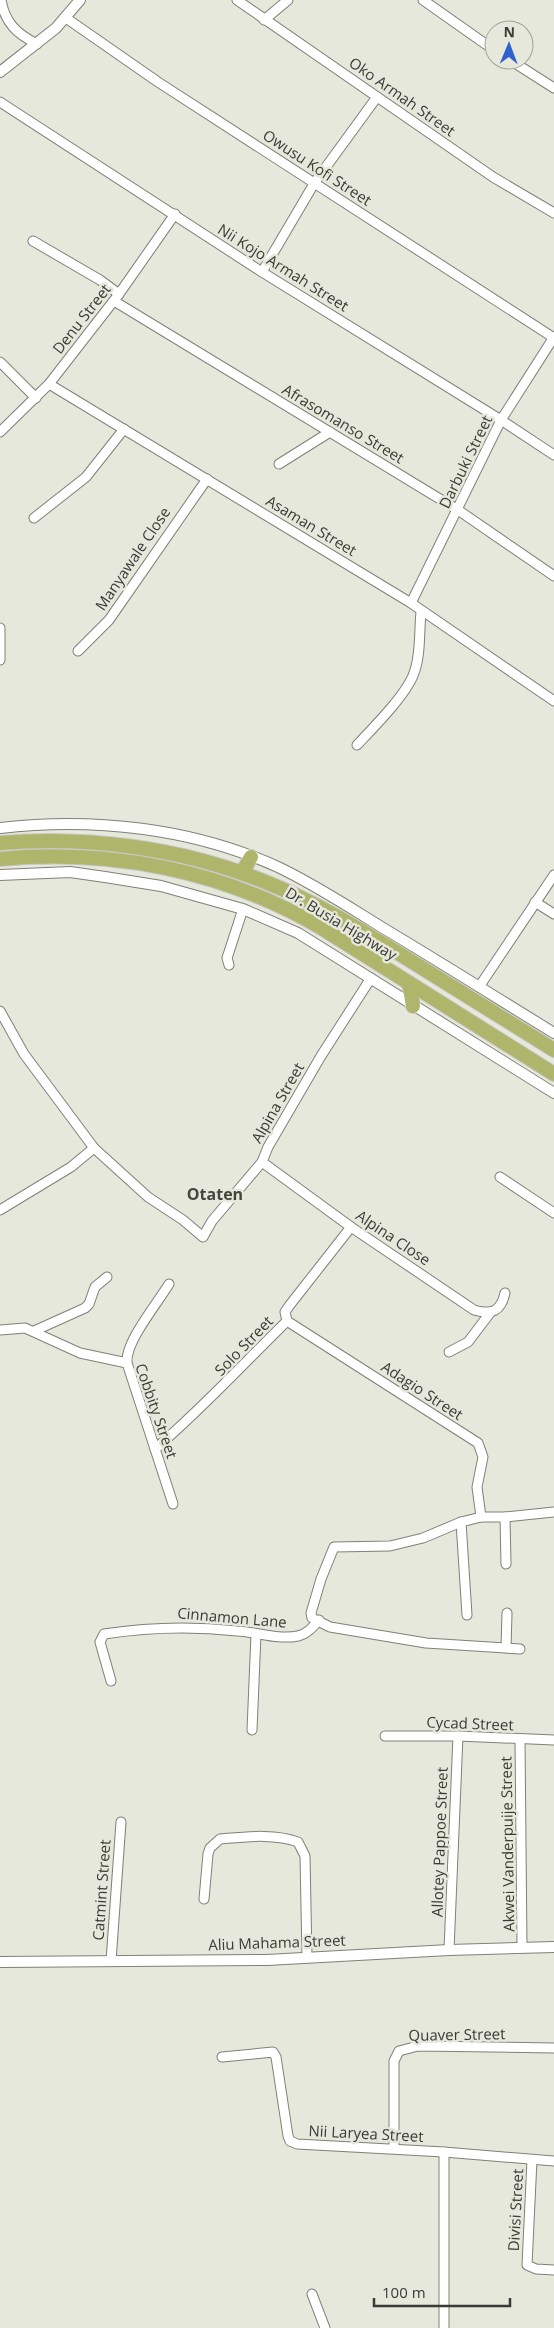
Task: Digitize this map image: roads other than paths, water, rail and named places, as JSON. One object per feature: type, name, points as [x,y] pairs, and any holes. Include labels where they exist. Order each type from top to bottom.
[{"type":"highway","name":"Dr. Busia Highway","points":[[3,843],[61,840],[116,844],[197,859],[242,873],[310,902],[335,915],[554,1050]]},
{"type":"highway","name":"Dr. Busia Highway","points":[[0,859],[53,856],[110,858],[160,865],[218,881],[293,912],[554,1074]]},
{"type":"highway","points":[[242,873],[251,857]]},
{"type":"highway","points":[[409,983],[413,1006]]},
{"type":"street","points":[[1,0],[3,22],[23,37],[37,44]]},
{"type":"street","points":[[0,72],[37,44],[66,18],[80,0]]},
{"type":"street","name":"Oko Armah Street","points":[[237,0],[493,178],[554,213]]},
{"type":"street","points":[[264,20],[288,0]]},
{"type":"street","points":[[423,0],[484,43]]},
{"type":"street","name":"Owusu Kofi Street","points":[[66,18],[158,82],[554,338]]},
{"type":"street","points":[[526,70],[554,88]]},
{"type":"street","points":[[262,272],[315,182],[377,97]]},
{"type":"street","name":"Nii Kojo Armah Street","points":[[0,102],[262,272],[501,420],[554,455]]},
{"type":"street","name":"Denu Street","points":[[0,432],[49,384],[116,298],[175,214]]},
{"type":"street","name":"Afrasomanso Street","points":[[33,241],[100,280],[116,298],[458,510],[554,576]]},
{"type":"street","name":"Darbuki Street","points":[[411,603],[501,420],[554,338]]},
{"type":"street","points":[[0,362],[36,398]]},
{"type":"street","name":"Asaman Street","points":[[49,384],[411,603],[421,612],[554,700]]},
{"type":"street","points":[[34,518],[86,477],[124,429]]},
{"type":"street","points":[[279,464],[330,432]]},
{"type":"street","name":"Manyawale Close","points":[[78,651],[109,620],[206,479]]},
{"type":"street","points":[[357,745],[378,723],[409,683],[415,672],[421,612]]},
{"type":"street","points":[[0,628],[0,660]]},
{"type":"street","name":"Dr. Busia Highway","points":[[0,828],[68,824],[120,826],[204,841],[251,857],[278,867],[316,887],[554,1033]]},
{"type":"street","name":"Dr. Busia Highway","points":[[0,876],[70,872],[161,886],[243,909],[298,933],[554,1093]]},
{"type":"street","points":[[479,987],[554,875]]},
{"type":"street","points":[[536,902],[554,914]]},
{"type":"street","points":[[229,965],[228,958],[243,909]]},
{"type":"street","name":"Alpina Street","points":[[94,1148],[148,1197],[203,1237],[212,1221],[262,1162],[268,1147],[321,1056],[371,978]]},
{"type":"street","points":[[0,1011],[24,1054],[94,1148],[71,1167],[0,1210]]},
{"type":"street","name":"Alpina Close","points":[[262,1162],[351,1227],[414,1268],[467,1306],[490,1313]]},
{"type":"street","points":[[500,1177],[554,1213]]},
{"type":"street","name":"Solo Street","points":[[155,1449],[222,1388],[287,1321],[285,1312],[289,1306],[351,1227]]},
{"type":"street","points":[[0,1330],[19,1327],[34,1330],[84,1308],[89,1304],[95,1287],[107,1276]]},
{"type":"street","points":[[127,1363],[126,1354],[129,1346],[170,1284]]},
{"type":"street","points":[[449,1352],[468,1342],[490,1313],[496,1311],[504,1302],[506,1293]]},
{"type":"street","name":"Adagio Street","points":[[287,1321],[478,1444],[483,1457],[477,1487],[481,1518]]},
{"type":"street","name":"Cobbity Street","points":[[34,1330],[75,1351],[92,1357],[127,1363],[173,1504]]},
{"type":"street","points":[[520,1649],[426,1643],[330,1626],[312,1618],[311,1613],[320,1579],[334,1547],[390,1546],[424,1538],[460,1522],[481,1518],[505,1518],[554,1512]]},
{"type":"street","points":[[505,1518],[506,1564]]},
{"type":"street","points":[[460,1522],[467,1615]]},
{"type":"street","points":[[506,1648],[508,1613]]},
{"type":"street","name":"Cinnamon Lane","points":[[111,1682],[100,1642],[104,1634],[172,1626],[284,1637],[300,1636],[308,1632],[319,1620]]},
{"type":"street","points":[[252,1730],[256,1634]]},
{"type":"street","name":"Cycad Street","points":[[385,1736],[458,1736],[554,1740]]},
{"type":"street","name":"Allotey Pappoe Street","points":[[449,1950],[458,1736]]},
{"type":"street","name":"Akwei Vanderpuije Street","points":[[520,1739],[522,1948]]},
{"type":"street","name":"Catmint Street","points":[[111,1961],[121,1822]]},
{"type":"street","points":[[204,1899],[208,1854],[210,1848],[220,1839],[289,1839],[298,1842],[303,1849],[306,1863],[307,1958]]},
{"type":"street","name":"Aliu Mahama Street","points":[[0,1962],[231,1961],[449,1950],[554,1947]]},
{"type":"street","name":"Quaver Street","points":[[394,2148],[394,2061],[399,2051],[418,2046],[554,2048]]},
{"type":"street","name":"Nii Laryea Street","points":[[222,2057],[269,2052],[274,2054],[290,2141],[297,2144],[394,2148],[554,2161]]},
{"type":"street","points":[[444,2152],[443,2328],[453,2328]]},
{"type":"street","name":"Divisi Street","points":[[532,2160],[527,2265],[536,2269],[554,2270]]},
{"type":"street","points":[[312,2294],[325,2328]]},
{"type":"district","name":"Otaten","points":[[215,1194]]}]
